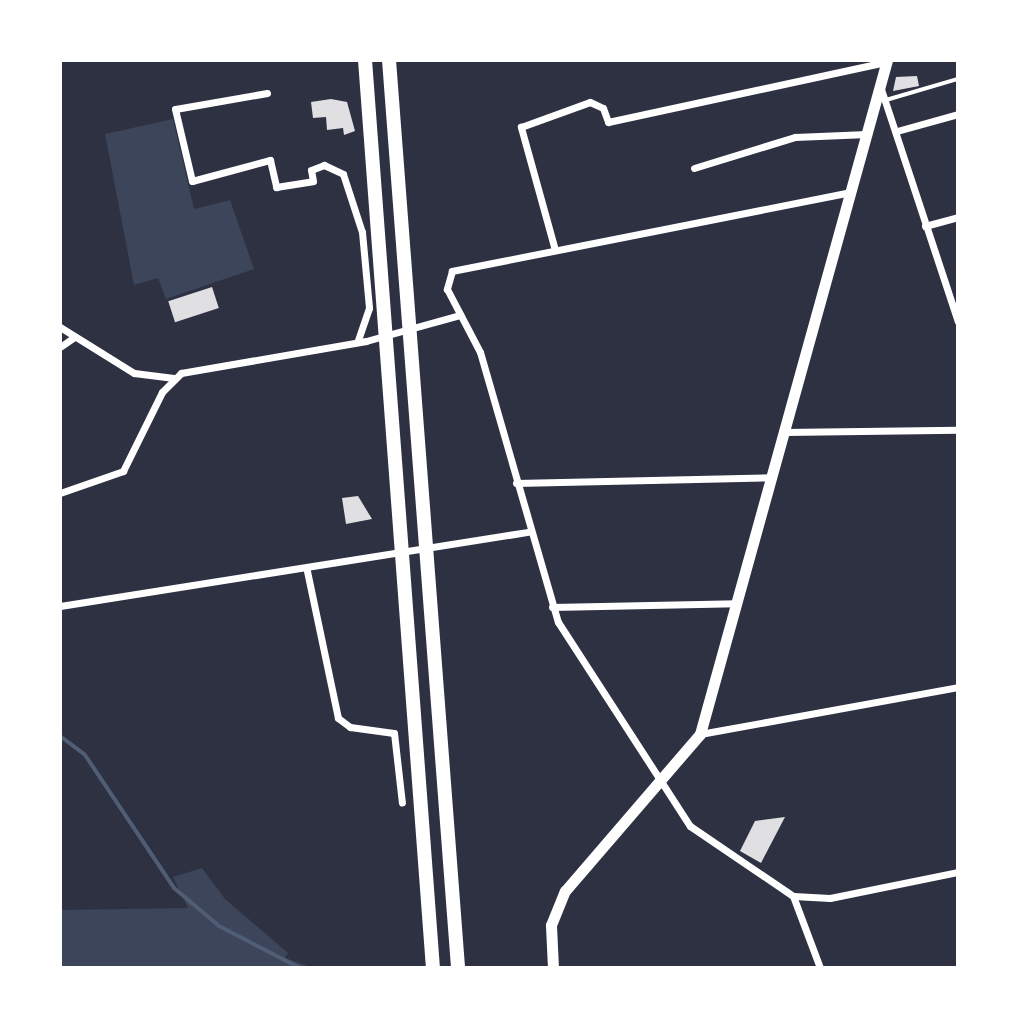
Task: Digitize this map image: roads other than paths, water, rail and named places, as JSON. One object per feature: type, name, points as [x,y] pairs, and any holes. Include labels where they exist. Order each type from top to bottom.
[{"type":"highway","points":[[365,60],[433,968]]},
{"type":"highway","points":[[389,60],[458,968]]},
{"type":"main road","points":[[553,968],[551,925],[565,891],[659,786],[700,734],[886,61]]},
{"type":"street","points":[[555,250],[521,127],[590,102],[603,108],[608,122],[886,61]]},
{"type":"street","points":[[880,87],[957,317]]},
{"type":"street","points":[[267,93],[175,109],[192,181],[270,160],[276,187],[313,181],[311,170],[324,165],[343,174],[362,232],[369,308],[357,342]]},
{"type":"street","points":[[897,131],[958,114]]},
{"type":"street","points":[[694,168],[795,137],[867,134]]},
{"type":"street","points":[[851,192],[452,271],[447,289],[480,352],[528,532],[552,607],[659,786],[707,841],[793,896],[830,898],[958,872]]},
{"type":"street","points":[[925,226],[958,217]]},
{"type":"street","points":[[60,327],[73,338],[134,373],[174,378],[196,367],[366,341],[439,324],[460,315]]},
{"type":"street","points":[[60,347],[73,338]]},
{"type":"street","points":[[60,493],[123,471],[174,378]]},
{"type":"street","points":[[784,432],[958,430]]},
{"type":"street","points":[[516,483],[771,477]]},
{"type":"street","points":[[60,606],[307,571],[384,554],[528,532]]},
{"type":"street","points":[[307,571],[338,718],[350,727],[394,733],[402,803]]},
{"type":"street","points":[[552,607],[736,603]]},
{"type":"street","points":[[700,734],[958,687]]},
{"type":"street","points":[[793,896],[820,968]]},
{"type":"lane","points":[[886,100],[958,79]]},
{"type":"waterway","points":[[60,736],[85,755],[174,888],[219,926],[300,968]]}]
